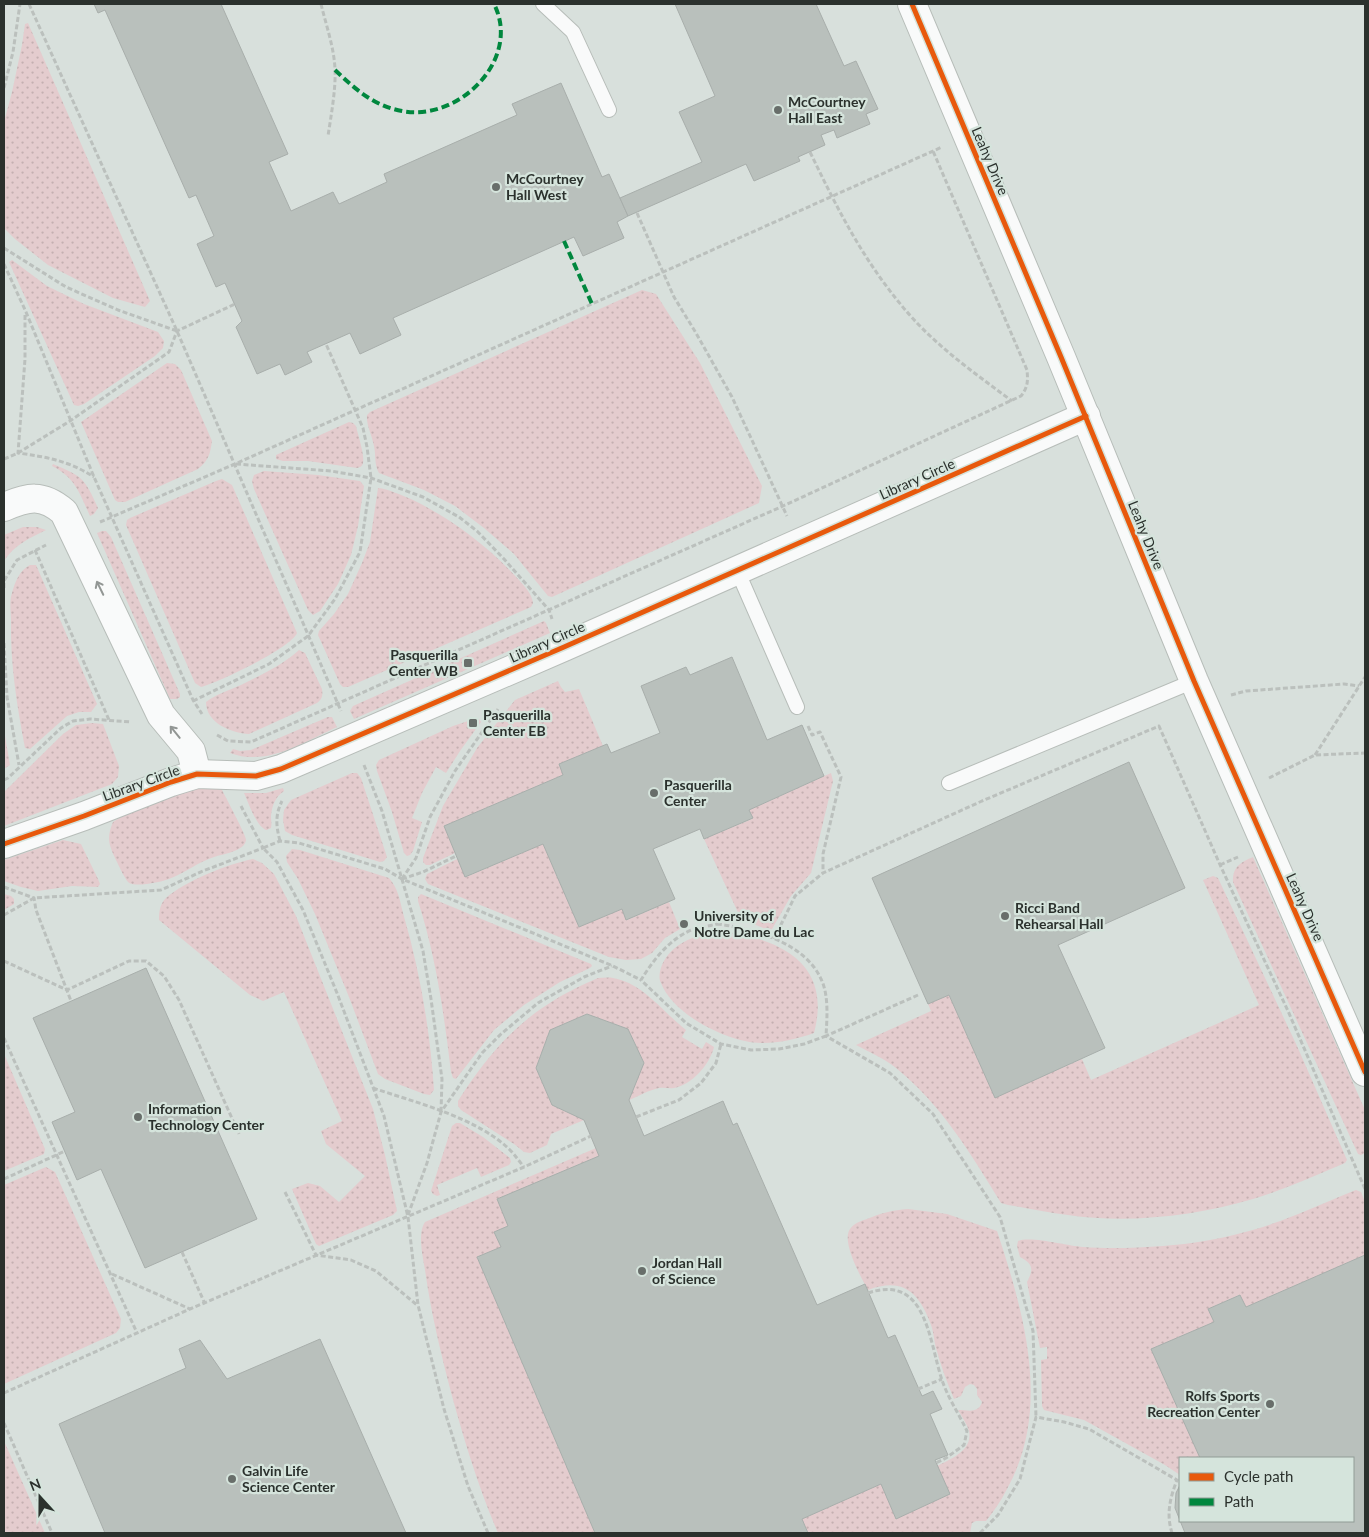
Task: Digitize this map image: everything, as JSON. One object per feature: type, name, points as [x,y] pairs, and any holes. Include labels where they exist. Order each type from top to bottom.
[{"type":"street","name":"Leahy Drive","points":[[912,4],[1086,416],[1194,681],[1365,1072]]},
{"type":"street","name":"Library Circle","points":[[4,844],[197,774],[256,776],[281,769],[564,647],[1086,416]]},
{"type":"street","name":"Library Circle","points":[[4,507],[17,501],[38,499],[52,502],[64,512],[161,715],[191,752],[197,774]]},
{"type":"lane","points":[[543,4],[573,32],[609,110]]},
{"type":"lane","points":[[737,570],[797,707]]},
{"type":"lane","points":[[949,784],[1194,681]]},
{"type":"path","points":[[4,88],[13,52],[20,4]]},
{"type":"path","points":[[29,4],[177,331],[343,717]]},
{"type":"path","points":[[321,4],[335,70],[328,136]]},
{"type":"path","points":[[4,588],[4,581],[17,560],[34,550],[235,464],[949,144]]},
{"type":"path","points":[[488,1533],[468,1486],[444,1409],[418,1305],[408,1217],[384,1116],[337,992],[303,910],[277,862],[263,848],[225,774],[214,744],[214,734],[228,741],[251,742],[293,725],[338,703],[783,506],[1021,396],[1027,389],[1027,370],[933,151]]},
{"type":"path","points":[[810,152],[857,245],[902,307],[961,364],[1012,401]]},
{"type":"path","points":[[636,213],[674,298],[732,397],[788,519]]},
{"type":"path","points":[[4,248],[66,288],[118,310],[177,331]]},
{"type":"path","points":[[4,264],[26,312],[94,478],[193,700],[204,717]]},
{"type":"path","points":[[4,459],[18,453],[70,421],[169,352],[177,331],[235,304]]},
{"type":"path","points":[[18,453],[25,359],[26,312]]},
{"type":"path","points":[[193,700],[268,664],[308,636],[336,599],[360,552],[371,478],[367,447],[355,410],[326,344]]},
{"type":"path","points":[[18,453],[52,458],[82,470],[94,478]]},
{"type":"path","points":[[235,464],[332,471],[371,478],[423,497],[459,517],[477,531],[549,610]]},
{"type":"path","points":[[34,550],[109,720]]},
{"type":"path","points":[[4,643],[8,696],[19,766]]},
{"type":"path","points":[[1315,755],[1365,677]]},
{"type":"path","points":[[1230,696],[1246,691],[1344,684],[1359,686]]},
{"type":"path","points":[[402,879],[416,858],[430,818],[455,771],[502,703]]},
{"type":"path","points":[[4,780],[73,720],[90,718],[134,722]]},
{"type":"path","points":[[806,720],[812,735],[820,732],[841,777],[823,854],[823,873]]},
{"type":"path","points":[[774,939],[795,896],[823,873],[990,797],[1159,726],[1221,867],[1288,1011],[1365,1189]]},
{"type":"path","points":[[1265,780],[1315,755],[1365,753]]},
{"type":"path","points":[[363,762],[382,811],[423,951],[442,1079],[441,1112],[427,1163],[408,1217]]},
{"type":"path","points":[[280,841],[277,813],[281,801],[287,797]]},
{"type":"path","points":[[4,887],[34,898],[161,890],[203,871],[280,841],[299,843],[385,868],[402,879],[613,966],[641,980],[686,1023],[722,1044],[751,1050],[780,1049],[804,1044],[918,995]]},
{"type":"path","points":[[402,879],[456,856]]},
{"type":"path","points":[[4,915],[34,898]]},
{"type":"path","points":[[34,898],[36,910],[71,1000]]},
{"type":"path","points":[[641,980],[651,964],[669,943],[693,929],[717,924],[737,926],[774,939],[806,957],[822,980],[826,999],[826,1036]]},
{"type":"path","points":[[4,961],[67,990],[129,961],[146,961],[164,976],[179,1000],[239,1134]]},
{"type":"path","points":[[441,1112],[482,1054],[518,1018],[558,991],[584,977],[613,966]]},
{"type":"path","points":[[826,1036],[890,1074],[933,1114],[1000,1217],[1033,1331],[1036,1417],[1020,1479],[998,1515],[980,1533]]},
{"type":"path","points":[[4,1038],[137,1333]]},
{"type":"path","points":[[636,1117],[679,1100],[700,1082],[716,1063],[722,1044]]},
{"type":"path","points":[[372,1088],[459,1117],[509,1149],[524,1167]]},
{"type":"path","points":[[4,1393],[190,1309],[524,1167],[590,1136]]},
{"type":"path","points":[[4,1179],[65,1151]]},
{"type":"path","points":[[285,1192],[316,1255]]},
{"type":"path","points":[[182,1252],[205,1304]]},
{"type":"path","points":[[316,1255],[351,1260],[376,1271],[418,1305]]},
{"type":"path","points":[[111,1274],[190,1309]]},
{"type":"path","points":[[868,1293],[889,1288],[900,1291],[911,1298],[919,1307],[925,1319],[942,1379],[953,1406],[967,1431],[964,1445],[936,1463]]},
{"type":"path","points":[[918,1389],[942,1379]]},
{"type":"path","points":[[1036,1417],[1089,1429],[1177,1480],[1170,1497],[1169,1523],[1172,1533]]},
{"type":"path","points":[[4,1423],[52,1533]]},
{"type":"shaded area","points":[[28,23],[150,301],[145,307],[113,298],[48,265],[4,228],[4,122],[12,92],[25,24]]},
{"type":"shaded area","points":[[12,260],[47,286],[84,304],[158,332],[164,341],[163,348],[155,356],[84,404],[74,405],[9,262]]},
{"type":"shaded area","points":[[642,290],[656,294],[700,363],[762,486],[759,503],[552,597],[548,596],[514,554],[455,506],[424,490],[379,473],[375,449],[367,423],[367,415],[370,412]]},
{"type":"shaded area","points":[[167,363],[175,364],[181,370],[212,441],[210,453],[205,463],[198,469],[125,502],[118,502],[115,500],[81,422]]},
{"type":"shaded area","points":[[349,422],[356,426],[361,445],[363,464],[360,467],[276,459],[276,455]]},
{"type":"shaded area","points":[[53,464],[82,479],[98,508],[94,514],[90,516],[76,487],[66,475],[52,466]]},
{"type":"shaded area","points":[[264,471],[318,475],[360,481],[364,486],[358,526],[351,555],[338,584],[320,611],[313,615],[308,610],[254,489],[252,481],[254,475]]},
{"type":"shaded area","points":[[222,479],[232,485],[297,633],[282,647],[269,655],[238,672],[201,687],[195,683],[126,525],[127,520],[130,518]]},
{"type":"shaded area","points":[[378,488],[411,499],[441,515],[469,534],[519,580],[530,594],[533,603],[531,607],[348,687],[343,687],[318,635],[319,631],[348,594],[362,563],[370,542]]},
{"type":"shaded area","points":[[23,527],[37,527],[46,530],[17,546],[4,561],[4,535]]},
{"type":"shaded area","points":[[106,531],[111,537],[180,694],[180,697],[177,699],[170,699],[97,533]]},
{"type":"shaded area","points":[[30,565],[36,565],[97,704],[91,712],[79,712],[67,716],[30,749],[25,748],[19,716],[12,652],[10,603],[18,577]]},
{"type":"shaded area","points":[[544,621],[550,633],[354,719],[350,711],[353,706]]},
{"type":"shaded area","points":[[299,650],[305,653],[322,689],[322,697],[317,703],[249,734],[227,729],[210,716],[206,702],[210,699],[272,669]]},
{"type":"shaded area","points":[[558,681],[565,692],[579,689],[603,746],[559,764],[563,775],[444,826],[455,853],[430,865],[426,865],[423,862],[423,858],[443,806],[477,748],[515,700]]},
{"type":"shaded area","points":[[328,717],[332,717],[337,727],[285,751],[258,757],[244,757],[230,753],[233,749],[240,751],[251,750]]},
{"type":"shaded area","points":[[479,719],[481,722],[446,773],[436,767],[422,793],[412,818],[422,822],[413,851],[407,856],[404,853],[376,765],[379,760],[453,726]]},
{"type":"shaded area","points":[[103,724],[119,766],[118,777],[112,784],[4,826],[4,792],[63,734],[76,725]]},
{"type":"shaded area","points":[[4,730],[10,765],[4,769]]},
{"type":"shaded area","points":[[352,773],[357,773],[361,778],[387,857],[384,861],[380,862],[292,835],[285,831],[284,810],[291,800]]},
{"type":"shaded area","points":[[831,773],[833,781],[811,873],[791,896],[772,929],[768,930],[741,919],[704,839],[752,819],[749,810]]},
{"type":"shaded area","points":[[201,788],[221,788],[243,832],[246,840],[245,844],[238,849],[208,859],[169,879],[142,884],[131,884],[128,882],[110,846],[109,838],[113,822],[156,801]]},
{"type":"shaded area","points":[[283,788],[284,791],[278,796],[273,805],[271,828],[265,830],[255,817],[244,793],[266,793]]},
{"type":"shaded area","points":[[63,840],[81,844],[100,884],[98,887],[72,886],[38,891],[4,881],[4,860]]},
{"type":"shaded area","points":[[543,844],[579,927],[622,909],[627,920],[669,902],[680,929],[665,938],[652,953],[641,959],[626,960],[609,957],[428,884],[425,879],[427,874],[457,859],[466,877]]},
{"type":"shaded area","points":[[292,849],[389,878],[395,886],[409,935],[423,1001],[430,1045],[434,1090],[430,1095],[385,1079],[378,1074],[315,914],[298,879],[287,862],[286,856]]},
{"type":"shaded area","points":[[1253,857],[1365,1110],[1365,1153],[1361,1155],[1358,1154],[1233,882],[1234,872],[1238,866]]},
{"type":"shaded area","points":[[253,859],[262,863],[274,874],[296,916],[373,1109],[397,1211],[393,1215],[319,1246],[316,1244],[292,1189],[308,1183],[320,1186],[339,1202],[365,1176],[326,1144],[321,1131],[342,1121],[284,992],[263,1001],[250,995],[159,920],[162,903],[184,885],[207,874]]},
{"type":"shaded area","points":[[1213,876],[1218,878],[1297,1046],[1347,1160],[1345,1163],[1265,1195],[1231,1205],[1161,1217],[1091,1218],[1008,1205],[1001,1203],[966,1148],[927,1097],[891,1064],[856,1045],[931,1011],[928,1004],[949,995],[995,1097],[1082,1059],[1091,1080],[1259,1005],[1203,880]]},
{"type":"shaded area","points":[[4,894],[14,899],[14,904],[4,910]]},
{"type":"shaded area","points":[[421,894],[592,966],[560,982],[524,1005],[494,1030],[456,1079],[453,1078],[451,1072],[439,986],[430,943],[418,901],[418,897]]},
{"type":"shaded area","points":[[715,931],[759,939],[775,945],[800,962],[809,973],[815,986],[818,1000],[814,1033],[782,1041],[749,1042],[734,1038],[704,1025],[677,1006],[667,995],[660,981],[662,965],[677,946],[691,938]]},
{"type":"shaded area","points":[[598,978],[613,978],[634,986],[652,999],[686,1030],[682,1037],[702,1049],[706,1042],[714,1047],[709,1060],[699,1073],[681,1086],[655,1089],[629,1100],[644,1063],[628,1029],[587,1014],[550,1030],[536,1068],[552,1105],[584,1120],[551,1134],[547,1145],[530,1153],[524,1152],[461,1110],[458,1106],[458,1101],[472,1080],[486,1061],[517,1028],[553,1001]]},
{"type":"shaded area","points":[[4,1054],[45,1149],[44,1154],[4,1171]]},
{"type":"shaded area","points":[[460,1123],[483,1137],[510,1158],[511,1162],[509,1165],[481,1177],[477,1168],[437,1185],[440,1195],[437,1196],[431,1191],[452,1126]]},
{"type":"shaded area","points":[[596,1148],[599,1156],[497,1199],[508,1226],[494,1232],[501,1247],[477,1257],[595,1533],[498,1533],[473,1466],[444,1365],[430,1302],[422,1252],[421,1232],[425,1222]]},
{"type":"shaded area","points":[[46,1167],[55,1172],[121,1319],[120,1328],[116,1333],[4,1384],[4,1185]]},
{"type":"shaded area","points":[[1356,1190],[1361,1192],[1365,1202],[1365,1255],[1246,1307],[1239,1295],[1208,1309],[1214,1322],[1151,1349],[1200,1457],[1179,1457],[1179,1474],[1084,1420],[1044,1410],[1042,1406],[1041,1360],[1047,1359],[1047,1347],[1040,1348],[1027,1282],[1031,1274],[1031,1267],[1028,1262],[1020,1257],[1017,1246],[1018,1241],[1032,1240],[1083,1247],[1153,1247],[1228,1236],[1263,1227]]},
{"type":"shaded area","points":[[908,1209],[947,1214],[997,1231],[1024,1327],[1029,1360],[1031,1393],[1028,1426],[1021,1458],[997,1506],[986,1521],[972,1523],[970,1533],[808,1533],[802,1519],[881,1484],[896,1519],[950,1494],[937,1466],[960,1453],[968,1444],[969,1431],[958,1410],[975,1410],[982,1402],[977,1395],[977,1389],[974,1385],[970,1384],[965,1387],[961,1396],[954,1399],[935,1345],[931,1325],[915,1296],[908,1290],[891,1285],[868,1290],[853,1260],[848,1235],[854,1225],[882,1213]]},
{"type":"shaded area","points":[[4,1441],[45,1533],[4,1533]]},
{"type":"building","name":"McCourtney Hall West","points":[[94,4],[221,4],[288,154],[269,162],[291,211],[333,192],[339,204],[387,182],[384,174],[517,115],[512,104],[561,83],[602,177],[609,174],[628,216],[617,222],[624,238],[583,256],[574,237],[393,318],[401,335],[360,354],[350,333],[307,352],[312,362],[285,375],[280,364],[257,374],[236,327],[242,321],[225,283],[216,287],[197,244],[214,236],[196,195],[189,198],[105,10],[98,13]]},
{"type":"building","name":"McCourtney Hall East","points":[[675,4],[816,4],[844,66],[856,61],[878,109],[866,114],[870,124],[837,138],[834,130],[821,135],[825,145],[798,157],[800,161],[754,181],[746,164],[628,216],[620,198],[702,162],[679,112],[715,96]]},
{"type":"building","name":"Pasquerilla Center","points":[[732,657],[767,740],[802,725],[824,776],[749,810],[753,818],[704,839],[700,829],[653,849],[675,899],[626,920],[622,909],[579,927],[543,844],[465,877],[444,826],[563,775],[559,764],[607,744],[611,753],[660,733],[641,686],[686,667],[690,675]]},
{"type":"building","name":"Ricci Band Rehearsal Hall","points":[[1129,762],[1185,888],[1058,945],[1105,1048],[995,1098],[949,995],[928,1004],[872,878]]},
{"type":"building","name":"Information Technology Center","points":[[146,968],[257,1219],[145,1268],[101,1169],[77,1180],[52,1122],[75,1112],[33,1018]]},
{"type":"building","name":"Jordan Hall of Science","points":[[587,1014],[628,1029],[644,1063],[629,1100],[644,1136],[723,1101],[733,1125],[737,1123],[817,1305],[865,1284],[888,1338],[895,1335],[922,1396],[933,1391],[942,1409],[930,1414],[948,1455],[935,1460],[950,1494],[896,1519],[881,1484],[802,1519],[808,1533],[595,1533],[477,1257],[501,1247],[494,1232],[508,1226],[497,1199],[599,1156],[584,1120],[552,1105],[536,1068],[550,1030]]},
{"type":"building","name":"Rolfs Sports Recreation Center","points":[[1365,1255],[1365,1533],[1185,1533],[1180,1522],[1354,1522],[1354,1457],[1200,1457],[1151,1349],[1214,1322],[1208,1309],[1240,1295],[1246,1307]]},
{"type":"building","name":"Galvin Life Science Center","points":[[320,1339],[406,1533],[105,1533],[59,1424],[186,1368],[179,1349],[200,1340],[227,1379]]},
{"type":"building","points":[[1179,1487],[1179,1518],[1175,1508],[1176,1493]]},
{"type":"marked path","points":[[335,70],[366,96],[392,109],[423,112],[444,107],[464,96],[480,82],[492,65],[499,45],[500,25],[494,4]]},
{"type":"marked path","points":[[564,241],[592,304]]},
{"type":"cycle path","points":[[912,4],[1061,357],[1194,681],[1365,1072]]},
{"type":"cycle path","points":[[4,844],[197,774],[256,776],[281,769],[564,647],[1086,416]]},
{"type":"place","name":"McCourtney Hall East","points":[[778,110]]},
{"type":"place","name":"McCourtney Hall West","points":[[496,187]]},
{"type":"place","name":"Pasquerilla Center WB","points":[[468,663]]},
{"type":"place","name":"Pasquerilla Center EB","points":[[473,723]]},
{"type":"place","name":"Pasquerilla Center","points":[[654,793]]},
{"type":"place","name":"Ricci Band Rehearsal Hall","points":[[1005,916]]},
{"type":"place","name":"University of Notre Dame du Lac","points":[[684,924]]},
{"type":"place","name":"Information Technology Center","points":[[138,1117]]},
{"type":"place","name":"Jordan Hall of Science","points":[[642,1271]]},
{"type":"place","name":"Rolfs Sports Recreation Center","points":[[1270,1404]]},
{"type":"place","name":"Galvin Life Science Center","points":[[232,1479]]}]
